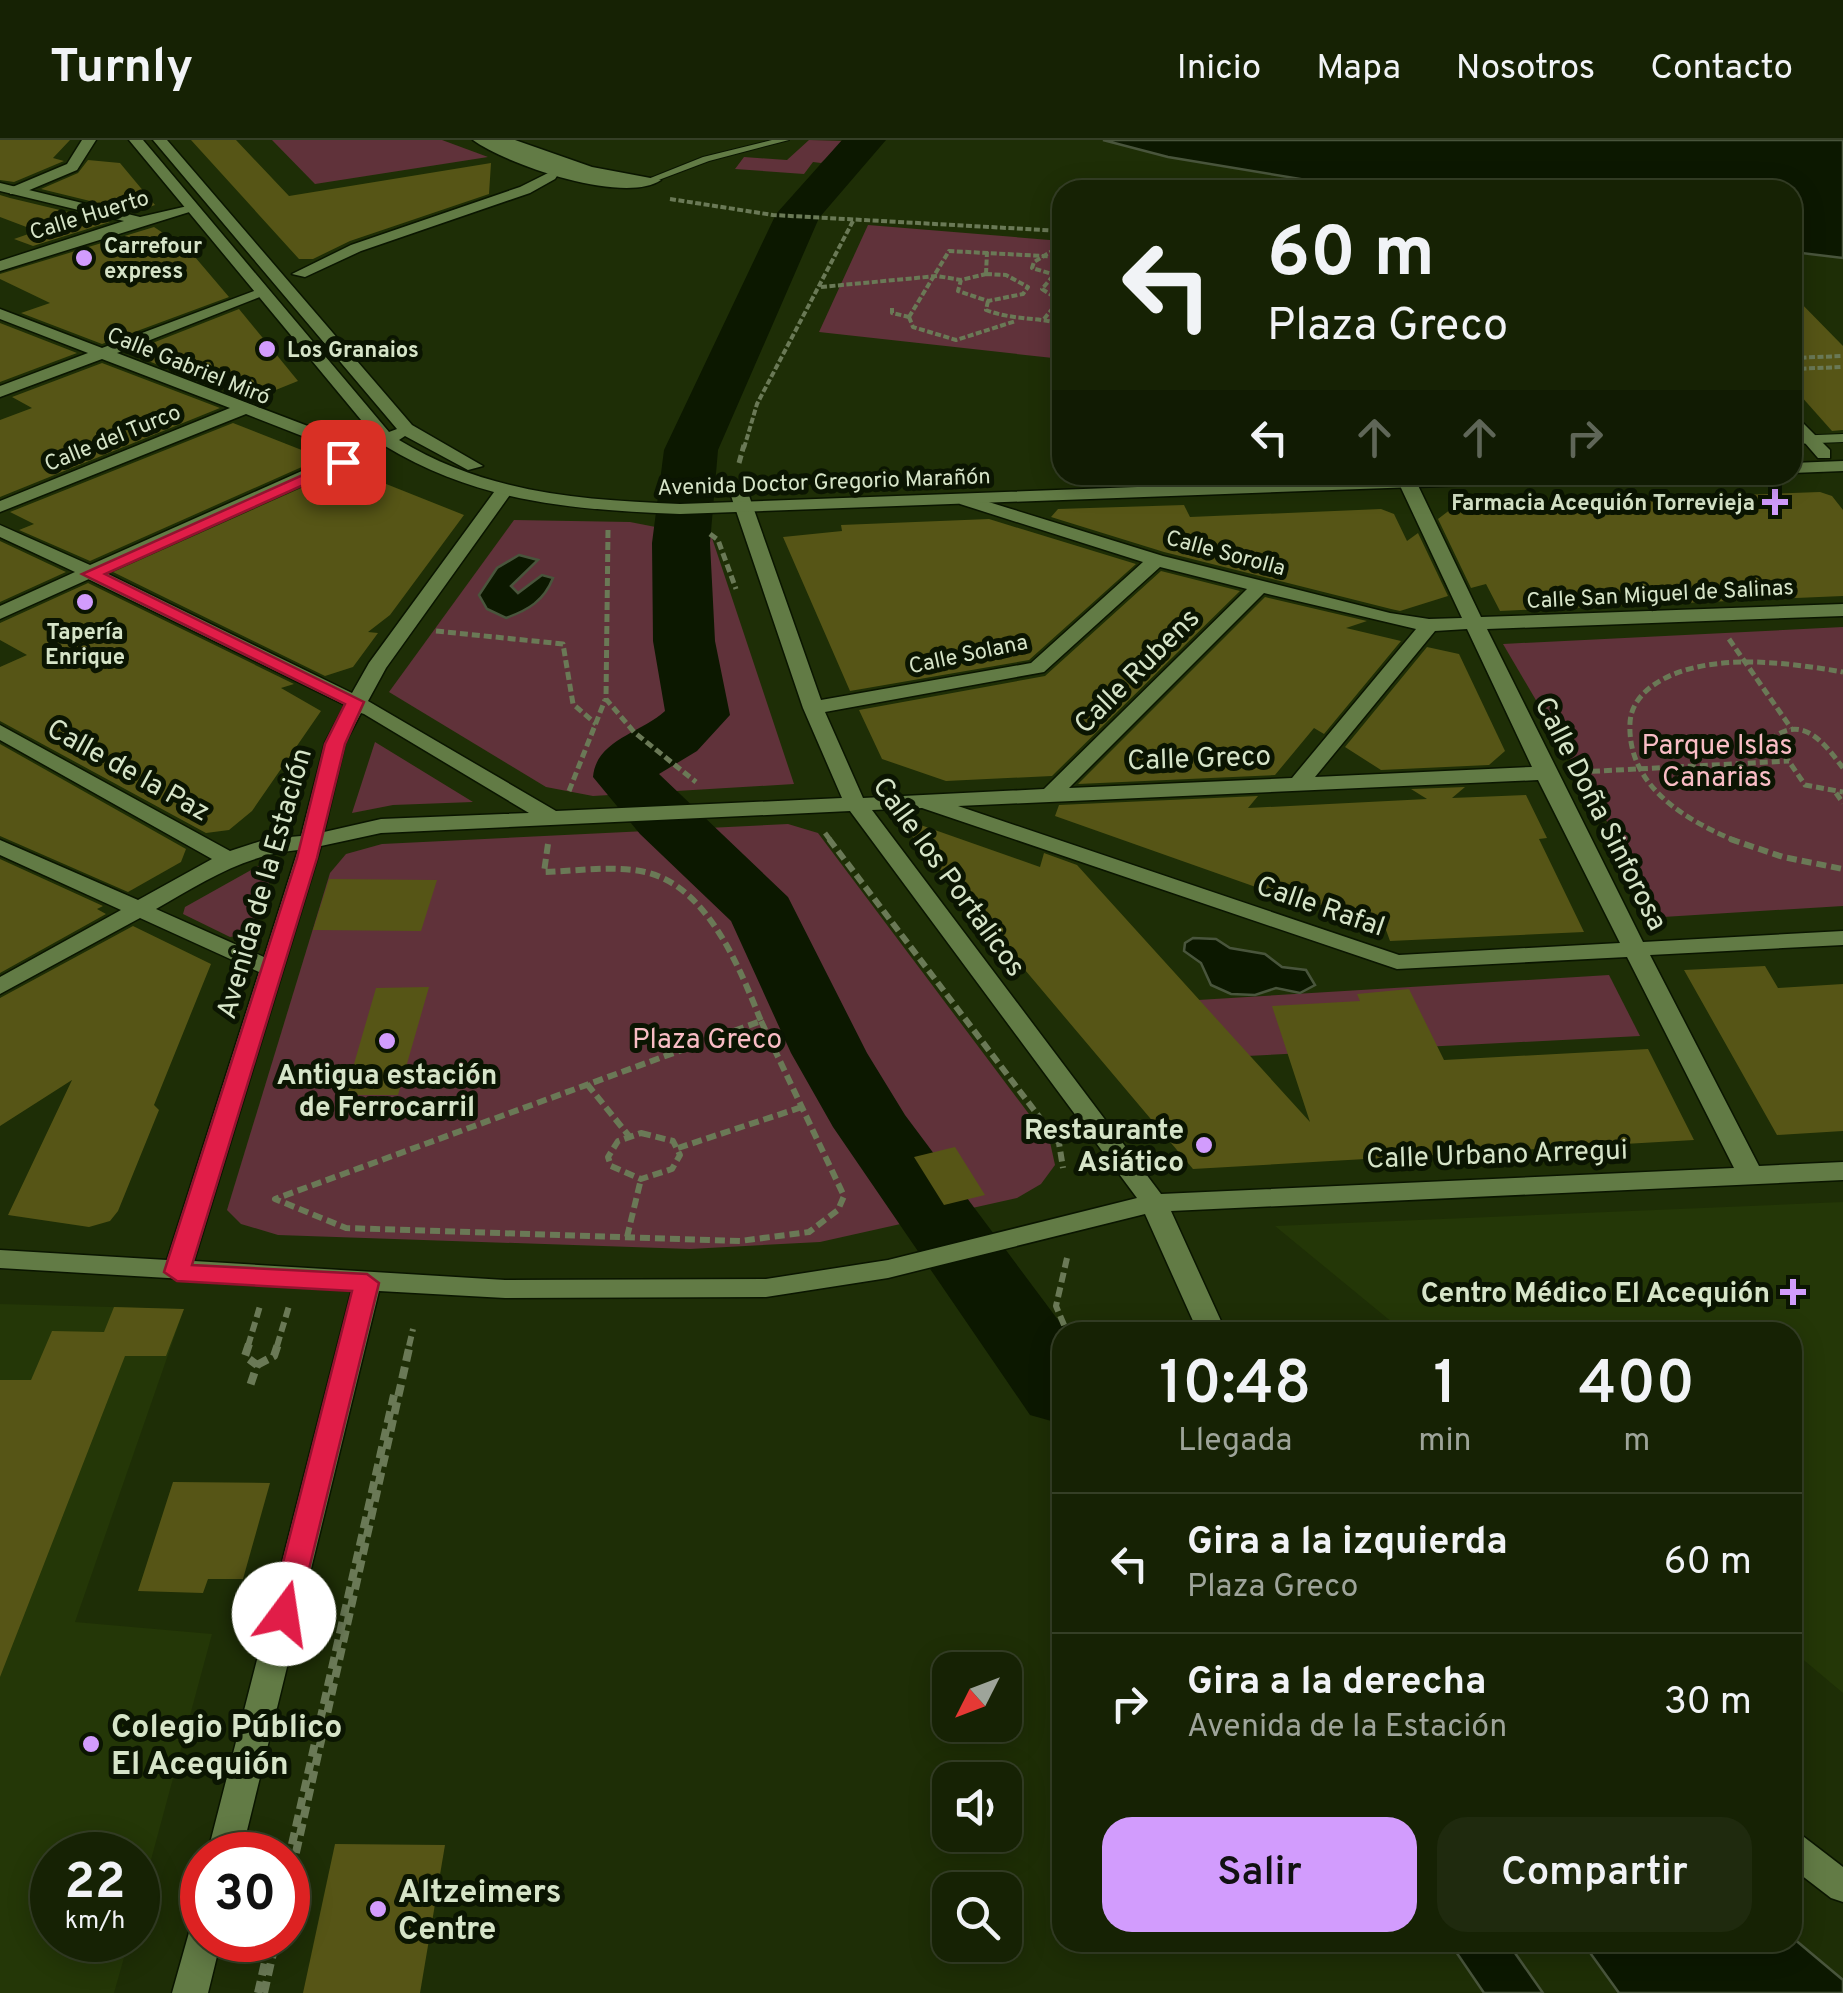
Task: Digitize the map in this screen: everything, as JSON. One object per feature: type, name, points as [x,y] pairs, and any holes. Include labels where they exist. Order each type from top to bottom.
[{"type":"street","points":[[8,189],[72,167],[88,140]]},
{"type":"street","name":"Avenida Doctor Gregorio Marañón","points":[[136,140],[388,441],[431,467],[500,494],[607,507],[1061,485]]},
{"type":"street","name":"Avenida Doctor Gregorio Marañón","points":[[160,140],[406,428],[427,444],[478,468],[607,507]]},
{"type":"street","points":[[480,140],[596,180],[638,185],[653,179]]},
{"type":"street","points":[[502,140],[590,171],[653,179]]},
{"type":"street","points":[[300,274],[356,248],[526,190],[550,176]]},
{"type":"street","points":[[8,189],[140,220]]},
{"type":"street","name":"Calle Huerto","points":[[0,266],[140,220],[192,209]]},
{"type":"street","points":[[0,392],[262,292]]},
{"type":"street","name":"Calle Gabriel Miró","points":[[0,314],[362,454],[500,494]]},
{"type":"street","name":"Calle del Turco","points":[[0,507],[241,410]]},
{"type":"street","points":[[0,613],[362,454],[406,428]]},
{"type":"street","points":[[1802,428],[1827,456]]},
{"type":"street","points":[[1802,455],[1827,456]]},
{"type":"street","points":[[1802,465],[1827,456]]},
{"type":"street","name":"Avenida Doctor Gregorio Marañón","points":[[732,500],[966,500],[1280,485]]},
{"type":"street","name":"Calle Doña Sinforosa","points":[[1409,485],[1479,626],[1545,773],[1751,1176]]},
{"type":"street","name":"Avenida de la Estación","points":[[177,1272],[310,842],[335,744],[355,702],[500,494]]},
{"type":"street","name":"Calle los Portalicos","points":[[732,500],[813,708],[855,803],[1154,1203],[1208,1322]]},
{"type":"street","name":"Calle Sorolla","points":[[966,500],[1156,560],[1258,587],[1429,624],[1479,626]]},
{"type":"street","points":[[0,530],[355,702],[556,816]]},
{"type":"street","name":"Calle Solana","points":[[813,708],[1037,668],[1156,560]]},
{"type":"street","name":"Calle Rubens","points":[[1052,792],[1258,587]]},
{"type":"street","name":"Calle San Miguel de Salinas","points":[[1479,626],[1843,610]]},
{"type":"street","points":[[1298,783],[1429,624]]},
{"type":"street","name":"Calle de la Paz","points":[[0,731],[228,859]]},
{"type":"street","name":"Calle Greco","points":[[855,803],[1545,773]]},
{"type":"street","name":"Calle Rafal","points":[[917,800],[1397,962],[1843,938]]},
{"type":"street","points":[[0,987],[228,859],[268,846],[413,822],[855,803]]},
{"type":"street","points":[[0,847],[270,968]]},
{"type":"street","name":"Calle Urbano Arregui","points":[[367,1283],[505,1289],[727,1289],[804,1284],[888,1269],[1154,1203],[1843,1171]]},
{"type":"street","points":[[0,1259],[367,1283],[230,1832]]},
{"type":"street","points":[[1802,1856],[1843,1887]]},
{"type":"street","points":[[190,1993],[198,1962]]},
{"type":"lane","points":[[653,179],[706,159],[784,140]]},
{"type":"lane","points":[[1827,456],[1843,438]]},
{"type":"path","points":[[670,199],[820,220],[863,222],[865,218],[1052,231]]},
{"type":"path","points":[[732,500],[748,423],[852,221]]},
{"type":"path","points":[[1052,257],[949,251],[909,317],[913,327],[956,340],[1016,321],[1052,321]]},
{"type":"path","points":[[1052,251],[1032,268],[1052,275]]},
{"type":"path","points":[[986,274],[987,252]]},
{"type":"path","points":[[820,288],[930,277],[961,280],[986,274],[1006,275],[1052,296]]},
{"type":"path","points":[[1042,289],[1052,278]]},
{"type":"path","points":[[961,280],[958,291],[988,300],[1008,299],[1028,287]]},
{"type":"path","points":[[988,300],[986,310],[1016,321]]},
{"type":"path","points":[[892,308],[892,314],[909,317]]},
{"type":"path","points":[[1044,319],[1052,310]]},
{"type":"path","points":[[1802,358],[1843,356]]},
{"type":"path","points":[[1802,369],[1843,367]]},
{"type":"path","points":[[607,507],[606,699],[556,816],[544,872],[651,872],[722,935],[735,954],[761,1021],[844,1196],[826,1222],[791,1238],[766,1240],[346,1228],[276,1199],[761,1021]]},
{"type":"path","points":[[427,630],[563,644],[574,704],[596,724]]},
{"type":"path","points":[[1725,633],[1790,728],[1820,736],[1843,768]]},
{"type":"path","points":[[1843,672],[1744,661],[1686,670],[1645,694],[1628,727],[1639,768],[1676,808],[1721,835],[1774,856],[1843,870]]},
{"type":"path","points":[[606,699],[634,732],[666,757]]},
{"type":"path","points":[[1790,728],[1773,738],[1805,785],[1840,793],[1843,804]]},
{"type":"path","points":[[1545,773],[1789,761]]},
{"type":"path","points":[[820,829],[1059,1143],[1062,1168]]},
{"type":"path","points":[[587,1084],[629,1136]]},
{"type":"path","points":[[678,1148],[802,1108]]},
{"type":"path","points":[[629,1136],[664,1136],[680,1154],[672,1169],[641,1179],[610,1166],[612,1149],[629,1136]]},
{"type":"path","points":[[626,1238],[641,1179]]},
{"type":"path","points":[[1063,1322],[1056,1306],[1067,1258]]},
{"type":"path","points":[[257,1365],[245,1356],[260,1306]]},
{"type":"path","points":[[249,1390],[257,1365],[274,1356],[287,1312]]},
{"type":"path","points":[[295,1832],[411,1329],[300,1832]]},
{"type":"path","points":[[261,1993],[268,1962]]},
{"type":"shaded area","points":[[1103,140],[1843,140],[1843,258],[1802,253],[1802,180],[1307,180],[1168,157]]},
{"type":"shaded area","points":[[519,555],[538,560],[511,586],[518,593],[542,575],[553,578],[534,604],[506,618],[487,609],[479,595],[497,568]]},
{"type":"shaded area","points":[[1193,938],[1216,939],[1230,948],[1265,954],[1282,967],[1306,970],[1315,985],[1300,993],[1276,988],[1255,995],[1231,994],[1211,985],[1201,963],[1184,951],[1185,943]]},
{"type":"shaded area","points":[[1843,1202],[1843,1693],[1802,1659],[1802,1322],[1392,1322],[1275,1226]]},
{"type":"shaded area","points":[[998,1286],[1052,1355],[1052,1401],[972,1293]]},
{"type":"shaded area","name":"Colegio Público El Acequión","points":[[0,1304],[184,1309],[75,1622],[212,1634],[159,1832],[30,1832],[30,1962],[123,1962],[114,1993],[0,1993]]},
{"type":"shaded area","points":[[1802,1946],[1843,1980],[1843,1993],[1619,1993],[1589,1952],[1802,1952]]},
{"type":"shaded area","points":[[1456,1952],[1514,1952],[1543,1993],[1484,1993]]},
{"type":"green space","points":[[272,140],[442,140],[488,157],[315,184]]},
{"type":"green space","points":[[809,140],[845,141],[821,163],[813,162],[804,174],[735,169],[744,157],[787,160]]},
{"type":"green space","points":[[868,225],[1052,240],[1052,358],[819,332]]},
{"type":"green space","points":[[514,520],[630,522],[712,538],[794,784],[593,796],[546,787],[389,692]]},
{"type":"green space","name":"Parque Islas Canarias","points":[[1843,627],[1843,906],[1663,917],[1503,644]]},
{"type":"green space","points":[[375,742],[473,802],[393,805],[352,813]]},
{"type":"green space","name":"Plaza Greco","points":[[788,824],[818,833],[1050,1142],[1055,1165],[1041,1184],[1017,1198],[820,1242],[690,1249],[278,1235],[241,1224],[227,1210],[330,873],[346,854],[382,844]]},
{"type":"green space","points":[[271,859],[277,864],[248,934],[230,937],[183,914],[185,907]]},
{"type":"green space","points":[[1609,975],[1640,1036],[1247,1056],[1198,1000]]},
{"type":"building","points":[[0,140],[70,140],[53,158],[64,161],[14,182],[0,180]]},
{"type":"building","points":[[191,140],[236,140],[289,196],[491,163],[489,194],[350,241],[313,259],[299,259]]},
{"type":"building","points":[[88,160],[120,163],[155,205],[135,212],[41,189],[78,173]]},
{"type":"building","points":[[0,195],[110,222],[33,246],[14,239],[37,231],[0,217]]},
{"type":"building","points":[[154,227],[189,250],[229,297],[102,344],[21,313],[50,303],[0,279],[0,274]]},
{"type":"building","points":[[1802,304],[1843,346],[1843,430],[1832,431],[1802,397]]},
{"type":"building","points":[[239,309],[298,381],[251,400],[127,353]]},
{"type":"building","points":[[0,323],[77,353],[0,382]]},
{"type":"building","points":[[102,363],[220,408],[0,497],[0,420],[32,408],[12,397]]},
{"type":"building","points":[[233,423],[322,458],[90,561],[19,530],[34,524],[10,512]]},
{"type":"building","points":[[346,468],[464,515],[390,615],[368,632],[378,633],[353,667],[325,676],[113,572]]},
{"type":"building","points":[[1820,492],[1832,496],[1843,510],[1843,596],[1500,611],[1486,584],[1471,588],[1438,519],[1455,506]]},
{"type":"building","points":[[1184,505],[1190,517],[1381,509],[1394,514],[1407,541],[1418,533],[1448,596],[1400,611],[1164,552],[1051,517],[1058,509]]},
{"type":"building","points":[[989,519],[1136,564],[1029,660],[850,691],[783,537],[842,531],[841,525]]},
{"type":"building","points":[[0,541],[66,572],[0,602]]},
{"type":"building","points":[[1161,571],[1240,591],[1052,776],[946,781],[882,759],[859,710],[1045,676]]},
{"type":"building","points":[[88,583],[294,684],[281,688],[321,711],[252,811],[229,830],[206,833],[0,721],[0,667],[27,655],[0,640],[0,623]]},
{"type":"building","points":[[1265,597],[1367,621],[1346,628],[1401,641],[1324,734],[1314,728],[1275,775],[1078,784]]},
{"type":"building","points":[[1427,647],[1459,654],[1505,751],[1489,765],[1381,770],[1345,747]]},
{"type":"building","points":[[0,744],[186,849],[181,862],[128,892],[0,836]]},
{"type":"building","points":[[1465,787],[1452,798],[1526,795],[1547,838],[1539,839],[1584,932],[1390,941],[1382,919],[1362,920],[1359,911],[1340,912],[1337,904],[1318,905],[1315,896],[1284,897],[1055,816],[1059,805],[1258,796],[1248,808],[1427,799],[1411,789]]},
{"type":"building","points":[[895,816],[1040,867],[1044,853],[1077,865],[1310,1122],[1272,1006],[1360,1001],[1357,994],[1409,989],[1444,1060],[1648,1049],[1694,1140],[1193,1169]]},
{"type":"building","points":[[0,859],[103,906],[97,909],[106,914],[0,973]]},
{"type":"building","points":[[329,879],[437,880],[421,931],[313,930]]},
{"type":"building","points":[[133,926],[211,964],[154,1105],[159,1110],[118,1211],[110,1221],[89,1227],[8,1215],[72,1080],[0,1126],[0,998]]},
{"type":"building","points":[[1765,966],[1778,988],[1843,984],[1843,1131],[1777,1135],[1684,970]]},
{"type":"building","name":"Antigua estación de Ferrocarril","points":[[429,987],[398,1095],[345,1095],[376,988]]},
{"type":"building","points":[[955,1147],[985,1195],[944,1205],[914,1157]]},
{"type":"building","points":[[114,1307],[184,1309],[166,1356],[125,1356],[0,1677],[0,1380],[31,1380],[52,1331],[104,1332]]},
{"type":"building","points":[[173,1482],[270,1483],[243,1579],[208,1579],[203,1593],[138,1591]]},
{"type":"building","name":"Altzeimers Centre","points":[[335,1844],[445,1845],[420,1993],[303,1993]]},
{"type":"waterway","points":[[865,140],[798,214],[691,450],[681,543],[684,641],[698,715],[674,737],[627,763],[626,777],[664,820],[763,912],[829,1053],[873,1127],[1052,1378]]},
{"type":"place","name":"Carrefour express","points":[[84,258]]},
{"type":"place","name":"Los Granaios","points":[[267,349]]},
{"type":"place","name":"Farmacia Acequión Torrevieja","points":[[1775,502]]},
{"type":"place","name":"Tapería Enrique","points":[[85,602]]},
{"type":"place","name":"Antigua estación de Ferrocarril","points":[[387,1041]]},
{"type":"place","name":"Restaurante Asiático","points":[[1204,1145]]},
{"type":"place","name":"Centro Médico El Acequión","points":[[1793,1292]]},
{"type":"place","name":"Colegio Público El Acequión","points":[[91,1744]]},
{"type":"place","name":"Altzeimers Centre","points":[[378,1909]]},
{"type":"route","points":[[284,1614],[367,1283],[177,1272],[307,858],[335,744],[355,702],[91,574],[343,462]]}]
